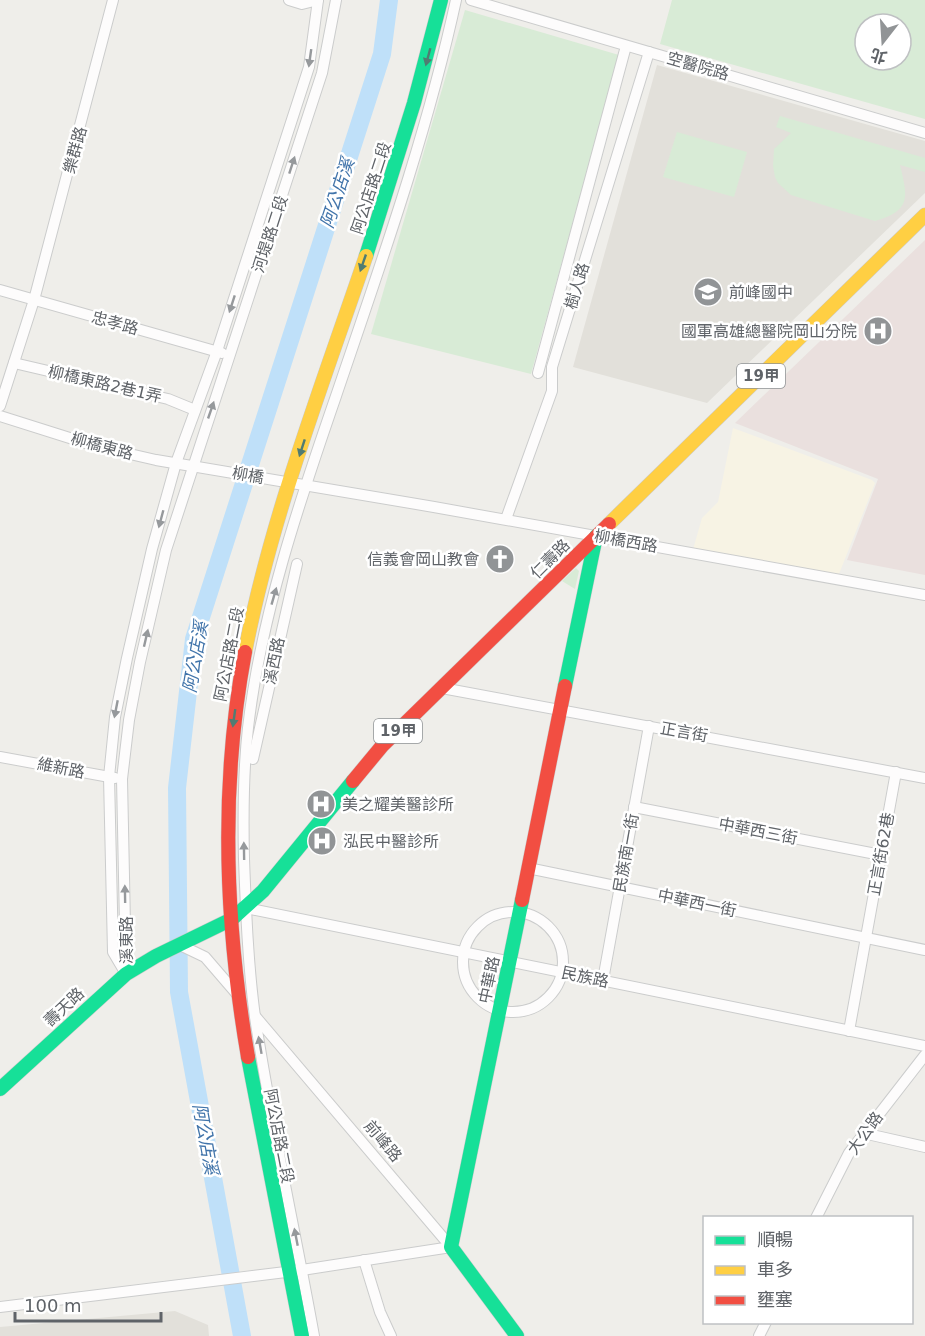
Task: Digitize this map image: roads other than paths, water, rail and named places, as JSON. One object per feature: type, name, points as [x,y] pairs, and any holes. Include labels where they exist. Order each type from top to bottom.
[{"type":"main road","name":"阿公店路二段","points":[[302,1336],[296,1271],[264,1150],[238,995],[227,799],[233,723],[255,603],[285,481],[343,325],[375,230],[410,119],[441,0]]},
{"type":"main road","name":"仁壽路","points":[[180,945],[232,919],[246,908],[263,891],[382,746],[925,215]]},
{"type":"main road","name":"中華路","points":[[451,1247],[596,536]]},
{"type":"main road","name":"壽天路","points":[[0,1089],[126,974],[180,945]]},
{"type":"main road","name":"前峰路","points":[[451,1247],[517,1336]]},
{"type":"street","name":"樂群路","points":[[0,406],[34,300],[113,0]]},
{"type":"street","points":[[289,0],[302,4],[318,0]]},
{"type":"street","name":"河堤路二段","points":[[176,463],[217,351],[309,68],[318,0]]},
{"type":"street","name":"河堤路二段","points":[[192,466],[231,356],[322,73],[336,0]]},
{"type":"street","name":"阿公店路二段","points":[[314,1336],[296,1271],[279,1146],[255,1016],[246,908],[243,798],[248,727],[258,667],[272,606],[306,485],[429,106],[456,0]]},
{"type":"street","name":"空醫院路","points":[[471,0],[925,133]]},
{"type":"street","points":[[538,373],[626,46]]},
{"type":"street","name":"樹人路","points":[[506,519],[552,392],[552,367],[649,52]]},
{"type":"street","points":[[584,202],[601,207]]},
{"type":"street","points":[[375,230],[389,235]]},
{"type":"street","name":"忠孝路","points":[[0,290],[231,356]]},
{"type":"street","points":[[343,325],[358,330]]},
{"type":"street","name":"柳橋東路2巷1弄","points":[[14,363],[168,399],[195,410]]},
{"type":"street","name":"柳橋東路","points":[[0,416],[95,446],[206,468]]},
{"type":"street","name":"溪東路","points":[[126,974],[114,952],[109,777],[115,717],[127,658],[152,549],[176,463]]},
{"type":"street","name":"溪東路","points":[[126,974],[122,779],[129,720],[166,550],[192,466]]},
{"type":"street","name":"柳橋","points":[[206,468],[285,481]]},
{"type":"street","name":"柳橋西路","points":[[285,481],[925,596]]},
{"type":"street","name":"溪西路","points":[[253,759],[297,564]]},
{"type":"street","name":"正言街","points":[[442,688],[925,778]]},
{"type":"street","name":"民族南一街","points":[[603,980],[649,726]]},
{"type":"street","name":"維新路","points":[[0,757],[122,779]]},
{"type":"street","name":"正言街62巷","points":[[849,1030],[896,772]]},
{"type":"street","name":"中華西三街","points":[[634,807],[881,855]]},
{"type":"street","name":"中華西一街","points":[[528,868],[925,950]]},
{"type":"street","name":"民族路","points":[[246,908],[925,1046]]},
{"type":"street","points":[[519,912],[538,919],[550,928],[559,941],[563,957],[563,972],[557,987],[547,999],[534,1008],[519,1012],[499,1011],[488,1006],[476,996],[467,983],[463,968],[464,952],[469,937],[479,925],[492,916],[519,912]]},
{"type":"street","name":"前峰路","points":[[180,945],[205,957],[219,972],[451,1247]]},
{"type":"street","name":"大公路","points":[[817,1216],[846,1158],[925,1055]]},
{"type":"street","points":[[863,1133],[925,1147]]},
{"type":"street","points":[[264,1150],[279,1146]]},
{"type":"street","points":[[0,1307],[296,1271],[451,1247]]},
{"type":"street","points":[[364,1260],[380,1312],[392,1336]]},
{"type":"waterway","name":"阿公店溪","points":[[242,1336],[179,992],[177,788],[194,639],[382,54],[389,0]]},
{"type":"place","name":"前峰國中","points":[[708,292]]},
{"type":"place","name":"國軍高雄總醫院岡山分院","points":[[878,331]]},
{"type":"place","name":"信義會岡山教會","points":[[500,559]]},
{"type":"place","name":"美之耀美醫診所","points":[[321,804]]},
{"type":"place","name":"泓民中醫診所","points":[[322,841]]}]
